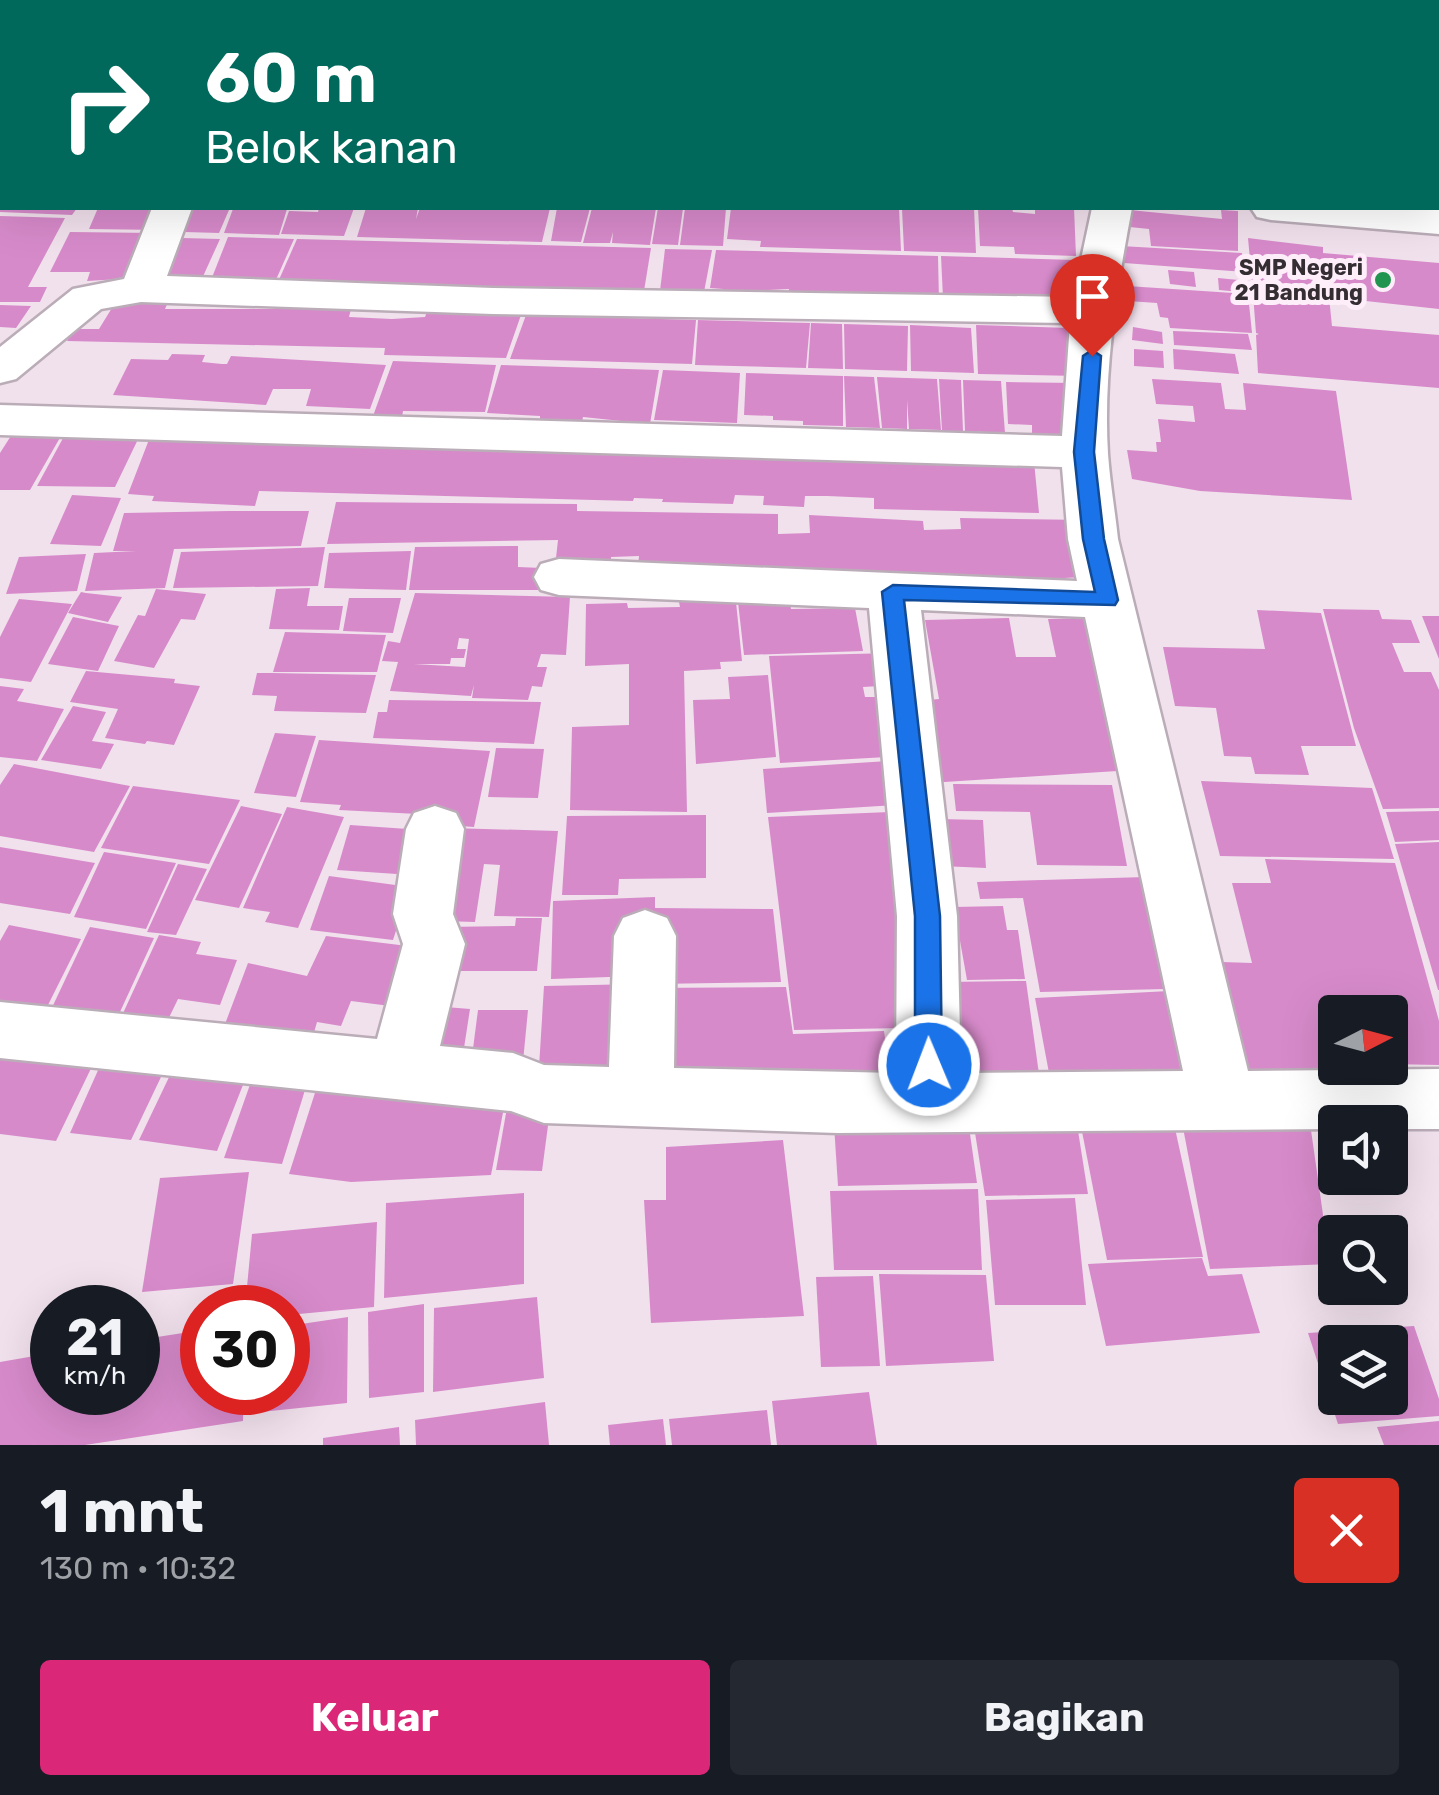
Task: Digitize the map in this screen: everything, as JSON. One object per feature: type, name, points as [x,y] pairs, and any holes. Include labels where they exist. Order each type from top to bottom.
[{"type":"street","points":[[141,289],[171,210]]},
{"type":"street","points":[[1111,210],[1100,254],[1093,310],[1084,452],[1094,539],[1222,1100]]},
{"type":"street","points":[[1295,210],[1439,222]]},
{"type":"street","points":[[0,369],[88,298],[141,289],[493,302],[1093,310]]},
{"type":"street","points":[[0,420],[1084,452]]},
{"type":"street","points":[[559,577],[1108,600]]},
{"type":"street","points":[[893,592],[928,916],[929,1102]]},
{"type":"street","points":[[401,1072],[434,944],[424,914],[436,829]]},
{"type":"street","points":[[641,1096],[645,936]]},
{"type":"street","points":[[0,1030],[513,1082],[544,1094],[929,1102],[1439,1099]]},
{"type":"building","points":[[0,210],[76,210],[72,215]]},
{"type":"building","points":[[97,210],[168,210],[161,230],[89,229]]},
{"type":"building","points":[[193,210],[229,210],[219,233],[185,232]]},
{"type":"building","points":[[233,210],[287,210],[279,235],[224,233]]},
{"type":"building","points":[[353,210],[344,236],[281,234],[289,211]]},
{"type":"building","points":[[365,210],[418,210],[416,219],[419,210],[550,210],[542,242],[357,237]]},
{"type":"building","points":[[557,210],[589,210],[581,242],[551,241]]},
{"type":"building","points":[[591,210],[656,210],[650,245],[612,243],[613,232],[610,243],[583,243]]},
{"type":"building","points":[[658,210],[683,210],[678,245],[652,244]]},
{"type":"building","points":[[685,210],[726,210],[723,246],[680,245]]},
{"type":"building","points":[[731,210],[899,210],[901,251],[760,247],[761,241],[727,239]]},
{"type":"building","points":[[902,210],[974,210],[976,253],[904,251]]},
{"type":"building","points":[[978,210],[1035,214],[1035,210],[1074,210],[1076,256],[1015,254],[1014,247],[980,246]]},
{"type":"building","points":[[1119,210],[1222,219],[1221,210],[1238,211],[1238,251],[1151,246],[1149,229],[1120,226]]},
{"type":"building","points":[[0,216],[65,218],[28,287],[47,287],[40,302],[0,302]]},
{"type":"building","points":[[70,232],[155,233],[137,278],[87,281],[90,272],[50,272]]},
{"type":"building","points":[[228,237],[294,239],[275,282],[211,280]]},
{"type":"building","points":[[182,238],[220,239],[200,283],[161,282]]},
{"type":"building","points":[[1248,238],[1323,247],[1323,253],[1439,263],[1439,309],[1329,297],[1332,326],[1439,335],[1439,388],[1258,373],[1259,334],[1253,294],[1257,294],[1253,293]]},
{"type":"building","points":[[297,239],[651,248],[644,291],[278,282]]},
{"type":"building","points":[[1121,246],[1242,253],[1245,272],[1124,263]]},
{"type":"building","points":[[665,249],[712,250],[704,292],[660,291]]},
{"type":"building","points":[[716,250],[938,256],[939,302],[788,294],[789,289],[723,292],[710,288]]},
{"type":"building","points":[[941,256],[1075,260],[1077,301],[943,298]]},
{"type":"building","points":[[1168,270],[1194,272],[1196,287],[1170,284]]},
{"type":"building","points":[[1218,278],[1249,281],[1251,293],[1219,290]]},
{"type":"building","points":[[1127,286],[1248,294],[1252,333],[1170,328],[1168,318],[1160,317],[1157,303],[1128,301]]},
{"type":"building","points":[[142,299],[169,300],[165,309],[351,309],[349,317],[392,319],[425,317],[427,312],[521,315],[506,358],[384,355],[385,348],[67,341],[74,329],[99,329],[115,303],[140,304]]},
{"type":"building","points":[[0,305],[31,306],[16,328],[0,327]]},
{"type":"building","points":[[526,315],[696,320],[692,364],[510,359]]},
{"type":"building","points":[[698,320],[810,323],[806,368],[695,365]]},
{"type":"building","points":[[811,323],[842,324],[843,369],[808,368]]},
{"type":"building","points":[[844,324],[908,326],[907,371],[845,369]]},
{"type":"building","points":[[910,325],[971,328],[974,373],[911,371]]},
{"type":"building","points":[[976,325],[1069,328],[1079,376],[978,374]]},
{"type":"building","points":[[1133,327],[1162,332],[1163,344],[1132,340]]},
{"type":"building","points":[[1173,331],[1248,334],[1252,350],[1174,345]]},
{"type":"building","points":[[1134,349],[1163,351],[1164,368],[1134,366]]},
{"type":"building","points":[[1173,349],[1235,354],[1239,374],[1174,369]]},
{"type":"building","points":[[172,354],[205,355],[202,362],[222,364],[227,364],[231,356],[386,365],[370,409],[306,406],[311,389],[273,389],[266,405],[113,395],[131,359],[168,360]]},
{"type":"building","points":[[393,361],[496,365],[485,412],[403,411],[402,417],[373,416]]},
{"type":"building","points":[[501,365],[659,370],[650,424],[583,417],[582,422],[540,421],[540,416],[487,413]]},
{"type":"building","points":[[663,370],[740,373],[737,423],[654,420]]},
{"type":"building","points":[[746,373],[843,376],[843,426],[803,425],[803,421],[744,415]]},
{"type":"building","points":[[844,376],[874,377],[880,428],[846,427]]},
{"type":"building","points":[[877,377],[937,379],[941,430],[909,429],[907,400],[907,429],[882,428]]},
{"type":"building","points":[[939,379],[961,380],[963,431],[942,431]]},
{"type":"building","points":[[1152,379],[1221,383],[1225,409],[1246,410],[1243,383],[1336,391],[1352,500],[1200,491],[1132,479],[1127,450],[1157,452],[1156,442],[1161,442],[1158,419],[1195,422],[1193,406],[1156,404]]},
{"type":"building","points":[[963,380],[1001,381],[1005,433],[965,431]]},
{"type":"building","points":[[1006,382],[1076,383],[1075,435],[1032,434],[1032,425],[1008,424]]},
{"type":"building","points":[[16,428],[65,429],[30,490],[0,490],[0,453]]},
{"type":"building","points":[[68,429],[142,431],[115,487],[37,486]]},
{"type":"building","points":[[150,437],[1034,461],[1039,513],[874,509],[874,498],[827,496],[805,496],[804,507],[763,505],[764,496],[735,495],[733,504],[634,498],[633,501],[259,491],[255,506],[152,501],[154,496],[128,494]]},
{"type":"building","points":[[72,495],[121,498],[101,546],[50,544]]},
{"type":"building","points":[[336,502],[577,504],[577,511],[778,514],[778,534],[810,533],[809,515],[923,521],[924,530],[961,529],[960,518],[1086,520],[1084,577],[1044,579],[1045,582],[637,576],[639,556],[611,557],[611,576],[573,575],[573,558],[556,558],[558,540],[327,544]]},
{"type":"building","points":[[309,511],[301,546],[174,549],[165,588],[85,591],[94,553],[136,551],[113,551],[124,513]]},
{"type":"building","points":[[518,546],[518,567],[542,568],[541,590],[409,590],[415,547]]},
{"type":"building","points":[[325,547],[318,586],[173,588],[181,552]]},
{"type":"building","points":[[411,551],[406,590],[324,588],[329,553]]},
{"type":"building","points":[[86,554],[77,591],[6,594],[19,557]]},
{"type":"building","points":[[310,588],[307,606],[343,606],[339,630],[269,629],[276,589]]},
{"type":"building","points":[[156,589],[206,594],[195,620],[181,619],[154,668],[114,661],[138,615],[145,616]]},
{"type":"building","points":[[81,592],[122,597],[108,622],[68,613]]},
{"type":"building","points":[[415,593],[570,597],[566,655],[541,654],[537,667],[547,667],[542,687],[532,686],[528,700],[472,698],[474,685],[471,696],[390,691],[398,662],[382,661],[388,641],[400,643]],"holes":[[[459,638],[469,639],[465,667],[414,664],[450,664],[451,658],[464,658],[466,649],[457,649]]]},
{"type":"building","points":[[349,598],[401,598],[393,633],[343,631]]},
{"type":"building","points":[[19,599],[72,604],[31,682],[0,678],[0,637]]},
{"type":"building","points":[[679,602],[736,602],[742,661],[720,662],[721,669],[684,671],[687,812],[570,810],[572,727],[629,725],[629,664],[585,666],[586,604],[680,607]]},
{"type":"building","points":[[738,602],[790,603],[791,609],[855,608],[863,651],[744,655]]},
{"type":"building","points":[[1323,609],[1379,610],[1382,619],[1411,620],[1420,643],[1392,643],[1404,672],[1431,672],[1439,690],[1439,808],[1383,809],[1354,728]]},
{"type":"building","points":[[1257,610],[1321,613],[1356,746],[1301,746],[1309,775],[1255,774],[1251,757],[1224,756],[1216,708],[1175,706],[1163,647],[1265,649]]},
{"type":"building","points":[[1422,616],[1439,616],[1439,659]]},
{"type":"building","points":[[73,617],[119,626],[98,671],[48,664]]},
{"type":"building","points":[[1009,618],[1016,657],[1056,657],[1048,619],[1093,618],[1133,770],[929,783],[918,701],[939,699],[925,620]]},
{"type":"building","points":[[285,632],[386,635],[377,672],[273,672]]},
{"type":"building","points":[[893,653],[880,686],[863,687],[865,697],[882,697],[887,757],[780,763],[769,656]]},
{"type":"building","points":[[86,671],[175,679],[174,683],[200,686],[174,745],[147,741],[145,744],[105,738],[118,709],[70,702]]},
{"type":"building","points":[[257,673],[376,675],[366,713],[274,711],[277,696],[252,695]]},
{"type":"building","points":[[768,675],[776,757],[696,764],[693,700],[730,699],[728,677]]},
{"type":"building","points":[[0,686],[24,689],[17,701],[64,709],[37,761],[0,757]]},
{"type":"building","points":[[389,700],[541,702],[534,744],[373,738],[378,712],[387,712]]},
{"type":"building","points":[[73,706],[106,712],[92,741],[114,744],[101,769],[41,760]]},
{"type":"building","points":[[275,733],[316,736],[296,797],[254,793]]},
{"type":"building","points":[[319,740],[490,751],[474,827],[416,823],[418,814],[339,810],[341,805],[300,802]]},
{"type":"building","points":[[496,748],[544,749],[538,798],[488,797]]},
{"type":"building","points":[[888,761],[896,805],[767,813],[763,769]]},
{"type":"building","points":[[14,764],[130,786],[94,852],[0,836],[0,785]]},
{"type":"building","points":[[1201,781],[1372,788],[1394,859],[1220,856]]},
{"type":"building","points":[[953,784],[1112,785],[1127,866],[1037,865],[1030,812],[956,811]]},
{"type":"building","points":[[133,786],[240,800],[209,864],[101,848]]},
{"type":"building","points":[[241,806],[282,814],[239,908],[195,900]]},
{"type":"building","points":[[287,807],[344,817],[298,928],[265,922],[270,912],[243,908]]},
{"type":"building","points":[[1439,811],[1439,840],[1395,842],[1386,812]]},
{"type":"building","points":[[890,812],[908,967],[895,967],[905,1028],[794,1030],[768,817]]},
{"type":"building","points":[[706,815],[706,878],[619,879],[618,895],[562,895],[567,816]]},
{"type":"building","points":[[939,819],[983,820],[986,868],[941,866]]},
{"type":"building","points":[[350,825],[422,830],[412,875],[337,870]]},
{"type":"building","points":[[449,828],[558,831],[549,917],[494,916],[500,865],[484,864],[475,922],[442,921]]},
{"type":"building","points":[[1439,842],[1439,990],[1438,990],[1395,844]]},
{"type":"building","points":[[0,847],[95,863],[70,914],[0,903]]},
{"type":"building","points":[[104,852],[176,863],[146,929],[74,917]]},
{"type":"building","points":[[1265,859],[1395,863],[1439,1021],[1439,1065],[1408,1064],[1408,995],[1318,995],[1318,1074],[1246,1070],[1222,962],[1252,963],[1232,883],[1271,883]]},
{"type":"building","points":[[178,864],[207,869],[176,935],[147,932]]},
{"type":"building","points":[[329,876],[410,887],[393,940],[310,930]]},
{"type":"building","points":[[1146,877],[1154,913],[1147,912],[1166,989],[1040,992],[1023,898],[980,899],[977,882]]},
{"type":"building","points":[[655,897],[655,908],[773,909],[781,982],[655,984],[638,976],[551,979],[553,901]]},
{"type":"building","points":[[1003,906],[1007,930],[1018,930],[1025,979],[967,980],[954,907]]},
{"type":"building","points":[[516,918],[542,918],[537,971],[439,971],[444,927],[515,926]]},
{"type":"building","points":[[9,925],[81,939],[38,1025],[0,1006],[0,941]]},
{"type":"building","points":[[90,927],[154,938],[114,1025],[48,1016]]},
{"type":"building","points":[[159,935],[201,942],[196,954],[237,960],[220,1005],[178,999],[164,1028],[119,1022]]},
{"type":"building","points":[[326,936],[424,948],[406,1008],[351,1001],[341,1026],[317,1022],[313,1036],[219,1040],[248,963],[307,976]]},
{"type":"building","points":[[1026,981],[1039,1074],[957,1075],[945,982]]},
{"type":"building","points":[[639,984],[637,1083],[538,1084],[544,986]]},
{"type":"building","points":[[786,987],[793,1034],[884,1031],[890,1075],[787,1081],[786,1068],[646,1073],[645,988]]},
{"type":"building","points":[[1169,991],[1182,1069],[1049,1073],[1035,998]]},
{"type":"building","points":[[421,1005],[470,1009],[462,1061],[413,1058]]},
{"type":"building","points":[[478,1010],[528,1010],[522,1072],[470,1072]]},
{"type":"building","points":[[0,1043],[97,1056],[56,1141],[0,1134]]},
{"type":"building","points":[[108,1048],[171,1056],[131,1140],[70,1133]]},
{"type":"building","points":[[182,1050],[252,1062],[217,1151],[139,1140]]},
{"type":"building","points":[[257,1065],[310,1074],[282,1164],[224,1158]]},
{"type":"building","points":[[322,1071],[506,1097],[491,1175],[351,1182],[289,1174]]},
{"type":"building","points":[[508,1102],[551,1103],[542,1171],[496,1170]]},
{"type":"building","points":[[1308,1109],[1323,1215],[1318,1215],[1318,1264],[1210,1269],[1180,1112]]},
{"type":"building","points":[[1171,1110],[1203,1257],[1107,1260],[1079,1116]]},
{"type":"building","points":[[1076,1118],[1088,1194],[985,1196],[973,1120]]},
{"type":"building","points":[[968,1120],[977,1183],[838,1186],[834,1125]]},
{"type":"building","points":[[783,1140],[804,1316],[651,1323],[644,1200],[666,1200],[666,1147]]},
{"type":"building","points":[[249,1172],[233,1284],[180,1285],[180,1289],[160,1290],[160,1285],[143,1285],[160,1178]]},
{"type":"building","points":[[978,1189],[982,1270],[834,1270],[830,1191]]},
{"type":"building","points":[[524,1193],[524,1284],[384,1298],[386,1203]]},
{"type":"building","points":[[1075,1198],[1086,1305],[995,1305],[986,1200]]},
{"type":"building","points":[[377,1222],[374,1307],[310,1313],[310,1285],[247,1285],[252,1234]]},
{"type":"building","points":[[1202,1258],[1208,1276],[1242,1274],[1260,1333],[1106,1346],[1088,1264]]},
{"type":"building","points":[[879,1274],[986,1275],[994,1361],[886,1366]]},
{"type":"building","points":[[873,1276],[880,1366],[821,1367],[816,1277]]},
{"type":"building","points":[[537,1297],[544,1378],[433,1392],[434,1308]]},
{"type":"building","points":[[424,1304],[424,1392],[369,1398],[368,1312]]},
{"type":"building","points":[[348,1317],[347,1403],[310,1407],[310,1323]]},
{"type":"building","points":[[1408,1326],[1414,1326],[1439,1399],[1439,1416],[1338,1424],[1335,1415],[1408,1415]]},
{"type":"building","points":[[1318,1332],[1318,1363],[1308,1333]]},
{"type":"building","points":[[180,1333],[180,1415],[243,1415],[243,1421],[85,1445],[0,1445],[0,1362],[30,1357],[30,1415],[160,1415],[160,1337]]},
{"type":"building","points":[[869,1392],[877,1445],[777,1445],[772,1401]]},
{"type":"building","points":[[545,1402],[549,1445],[416,1445],[415,1420]]},
{"type":"building","points":[[767,1410],[771,1445],[672,1445],[669,1419]]},
{"type":"building","points":[[663,1419],[666,1445],[610,1445],[608,1425]]},
{"type":"building","points":[[1439,1421],[1439,1445],[1384,1445],[1377,1427]]},
{"type":"building","points":[[399,1427],[400,1445],[323,1445],[323,1438]]},
{"type":"place","name":"SMP Negeri 21 Bandung","points":[[1383,280]]},
{"type":"route","points":[[929,1065],[928,916],[893,592],[1108,600],[1094,539],[1084,452],[1092,356]]}]
